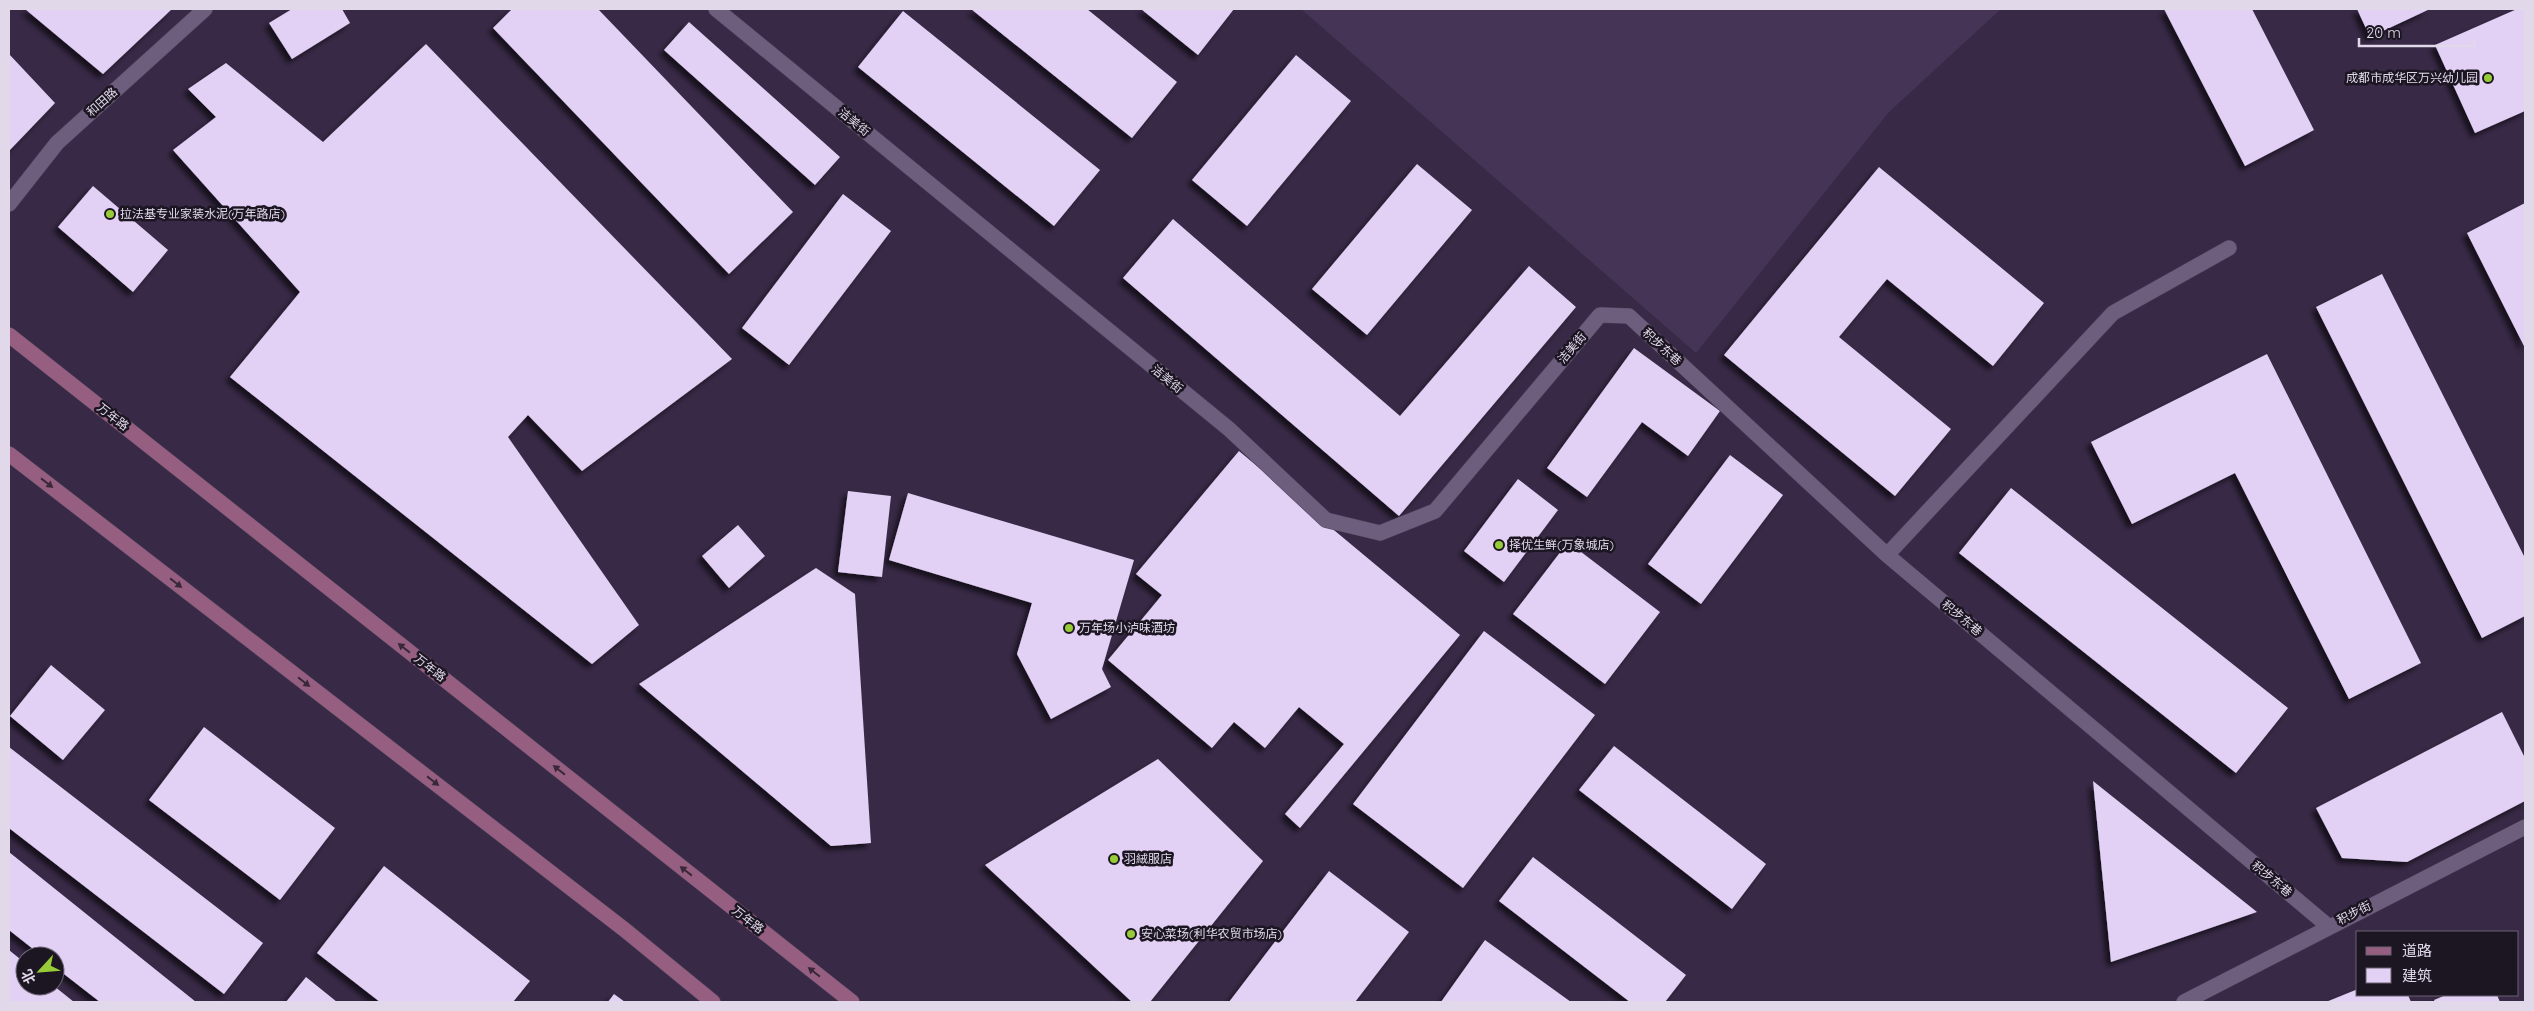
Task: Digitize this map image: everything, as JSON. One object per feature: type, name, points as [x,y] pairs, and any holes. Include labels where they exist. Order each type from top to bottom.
[{"type":"main road","name":"万年路","points":[[9,334],[852,1002]]},
{"type":"main road","points":[[9,454],[625,930],[713,1002]]},
{"type":"street","name":"和田路","points":[[9,204],[57,144],[205,9]]},
{"type":"street","name":"洁美街","points":[[716,9],[1229,429],[1326,520],[1380,533],[1435,510],[1600,316]]},
{"type":"street","points":[[1887,555],[2113,313],[2229,248]]},
{"type":"street","name":"积步东巷","points":[[1600,316],[1629,316],[1887,555],[2328,926]]},
{"type":"street","name":"积步街","points":[[2184,1002],[2328,926],[2525,827]]},
{"type":"shaded area","points":[[1301,9],[2001,9],[1889,112],[1696,353]]},
{"type":"building","points":[[25,9],[172,9],[103,74]]},
{"type":"building","points":[[292,9],[342,9],[350,23],[292,59],[269,23]]},
{"type":"building","points":[[512,9],[598,9],[793,212],[729,274],[493,28]]},
{"type":"building","points":[[971,9],[1087,9],[1177,82],[1132,138]]},
{"type":"building","points":[[1141,9],[1234,9],[1198,55]]},
{"type":"building","points":[[2164,9],[2252,9],[2314,130],[2245,166]]},
{"type":"building","points":[[2357,9],[2430,9],[2370,37]]},
{"type":"building","name":"成都市成华区万兴幼儿园","points":[[2517,9],[2525,9],[2525,111],[2475,133],[2435,45]]},
{"type":"building","points":[[903,11],[1100,170],[1054,226],[858,67]]},
{"type":"building","points":[[689,22],[840,157],[815,185],[664,50]]},
{"type":"building","points":[[426,44],[732,359],[582,471],[528,415],[508,437],[639,625],[592,664],[230,377],[300,292],[173,150],[216,117],[188,89],[226,63],[323,142]]},
{"type":"building","points":[[9,54],[55,103],[9,151]]},
{"type":"building","points":[[1296,55],[1351,101],[1247,226],[1192,180]]},
{"type":"building","points":[[1417,164],[1472,210],[1367,335],[1312,289]]},
{"type":"building","points":[[1879,167],[2044,303],[1993,366],[1887,279],[1839,337],[1951,429],[1895,496],[1724,355]]},
{"type":"building","points":[[93,186],[168,250],[133,292],[58,227]]},
{"type":"building","points":[[843,194],[891,231],[789,365],[742,328]]},
{"type":"building","points":[[2525,203],[2525,348],[2467,233]]},
{"type":"building","points":[[1173,219],[1400,416],[1529,266],[1576,307],[1399,516],[1123,278]]},
{"type":"building","points":[[2382,274],[2525,558],[2525,616],[2482,638],[2316,307]]},
{"type":"building","points":[[1634,348],[1720,411],[1688,456],[1642,422],[1587,497],[1547,468]]},
{"type":"building","points":[[2267,354],[2421,663],[2349,699],[2235,473],[2132,524],[2091,442]]},
{"type":"building","points":[[1239,451],[1460,635],[1300,828],[1285,814],[1344,744],[1299,707],[1265,748],[1234,722],[1212,748],[1108,660],[1162,595],[1136,574]]},
{"type":"building","points":[[1730,455],[1783,495],[1701,604],[1648,564]]},
{"type":"building","points":[[1518,479],[1558,510],[1504,582],[1464,551]]},
{"type":"building","points":[[2011,488],[2288,708],[2236,773],[1959,553]]},
{"type":"building","points":[[848,491],[891,496],[882,577],[838,572]]},
{"type":"building","name":"万年场小泸味酒坊","points":[[908,493],[1134,560],[1102,669],[1111,687],[1051,719],[1017,654],[1032,603],[889,560]]},
{"type":"building","points":[[738,525],[765,556],[729,588],[702,556]]},
{"type":"building","points":[[1568,542],[1660,612],[1605,684],[1513,614]]},
{"type":"building","points":[[816,568],[855,594],[871,843],[831,846],[639,684]]},
{"type":"building","points":[[1484,631],[1595,715],[1463,888],[1353,804]]},
{"type":"building","points":[[51,665],[105,710],[63,760],[10,716]]},
{"type":"building","points":[[2502,712],[2525,758],[2525,801],[2407,862],[2342,858],[2316,808]]},
{"type":"building","points":[[204,727],[335,828],[280,900],[149,800]]},
{"type":"building","points":[[1614,746],[1766,864],[1732,909],[1579,790]]},
{"type":"building","points":[[9,747],[263,943],[224,994],[9,828]]},
{"type":"building","name":"安心菜场(利华农贸市场店)","points":[[1158,759],[1263,861],[1150,1002],[1132,1002],[985,865]]},
{"type":"building","points":[[2093,781],[2257,912],[2111,962]]},
{"type":"building","points":[[9,852],[196,1002],[100,1002],[65,975],[65,946],[29,946],[9,930]]},
{"type":"building","points":[[1533,857],[1686,975],[1665,1002],[1630,1002],[1499,901]]},
{"type":"building","points":[[384,866],[530,981],[513,1002],[380,1002],[317,953]]},
{"type":"building","points":[[1329,871],[1409,932],[1355,1002],[1229,1002]]},
{"type":"building","points":[[1485,940],[1571,1002],[1441,1002]]},
{"type":"building","points":[[9,950],[15,955],[15,996],[65,995],[74,1002],[9,1002]]},
{"type":"building","points":[[306,977],[337,1002],[286,1002]]},
{"type":"building","points":[[2356,990],[2356,996],[2408,996],[2411,1002],[2326,1002]]},
{"type":"building","points":[[614,994],[625,1002],[608,1002]]},
{"type":"building","points":[[2444,996],[2497,996],[2500,1002],[2435,1002],[2434,1000]]},
{"type":"place","name":"成都市成华区万兴幼儿园","points":[[2488,78]]},
{"type":"place","name":"拉法基专业家装水泥(万年路店)","points":[[110,214]]},
{"type":"place","name":"择优生鲜(万象城店)","points":[[1499,545]]},
{"type":"place","name":"万年场小泸味酒坊","points":[[1069,628]]},
{"type":"place","name":"羽絨服店","points":[[1114,859]]},
{"type":"place","name":"安心菜场(利华农贸市场店)","points":[[1131,934]]}]
